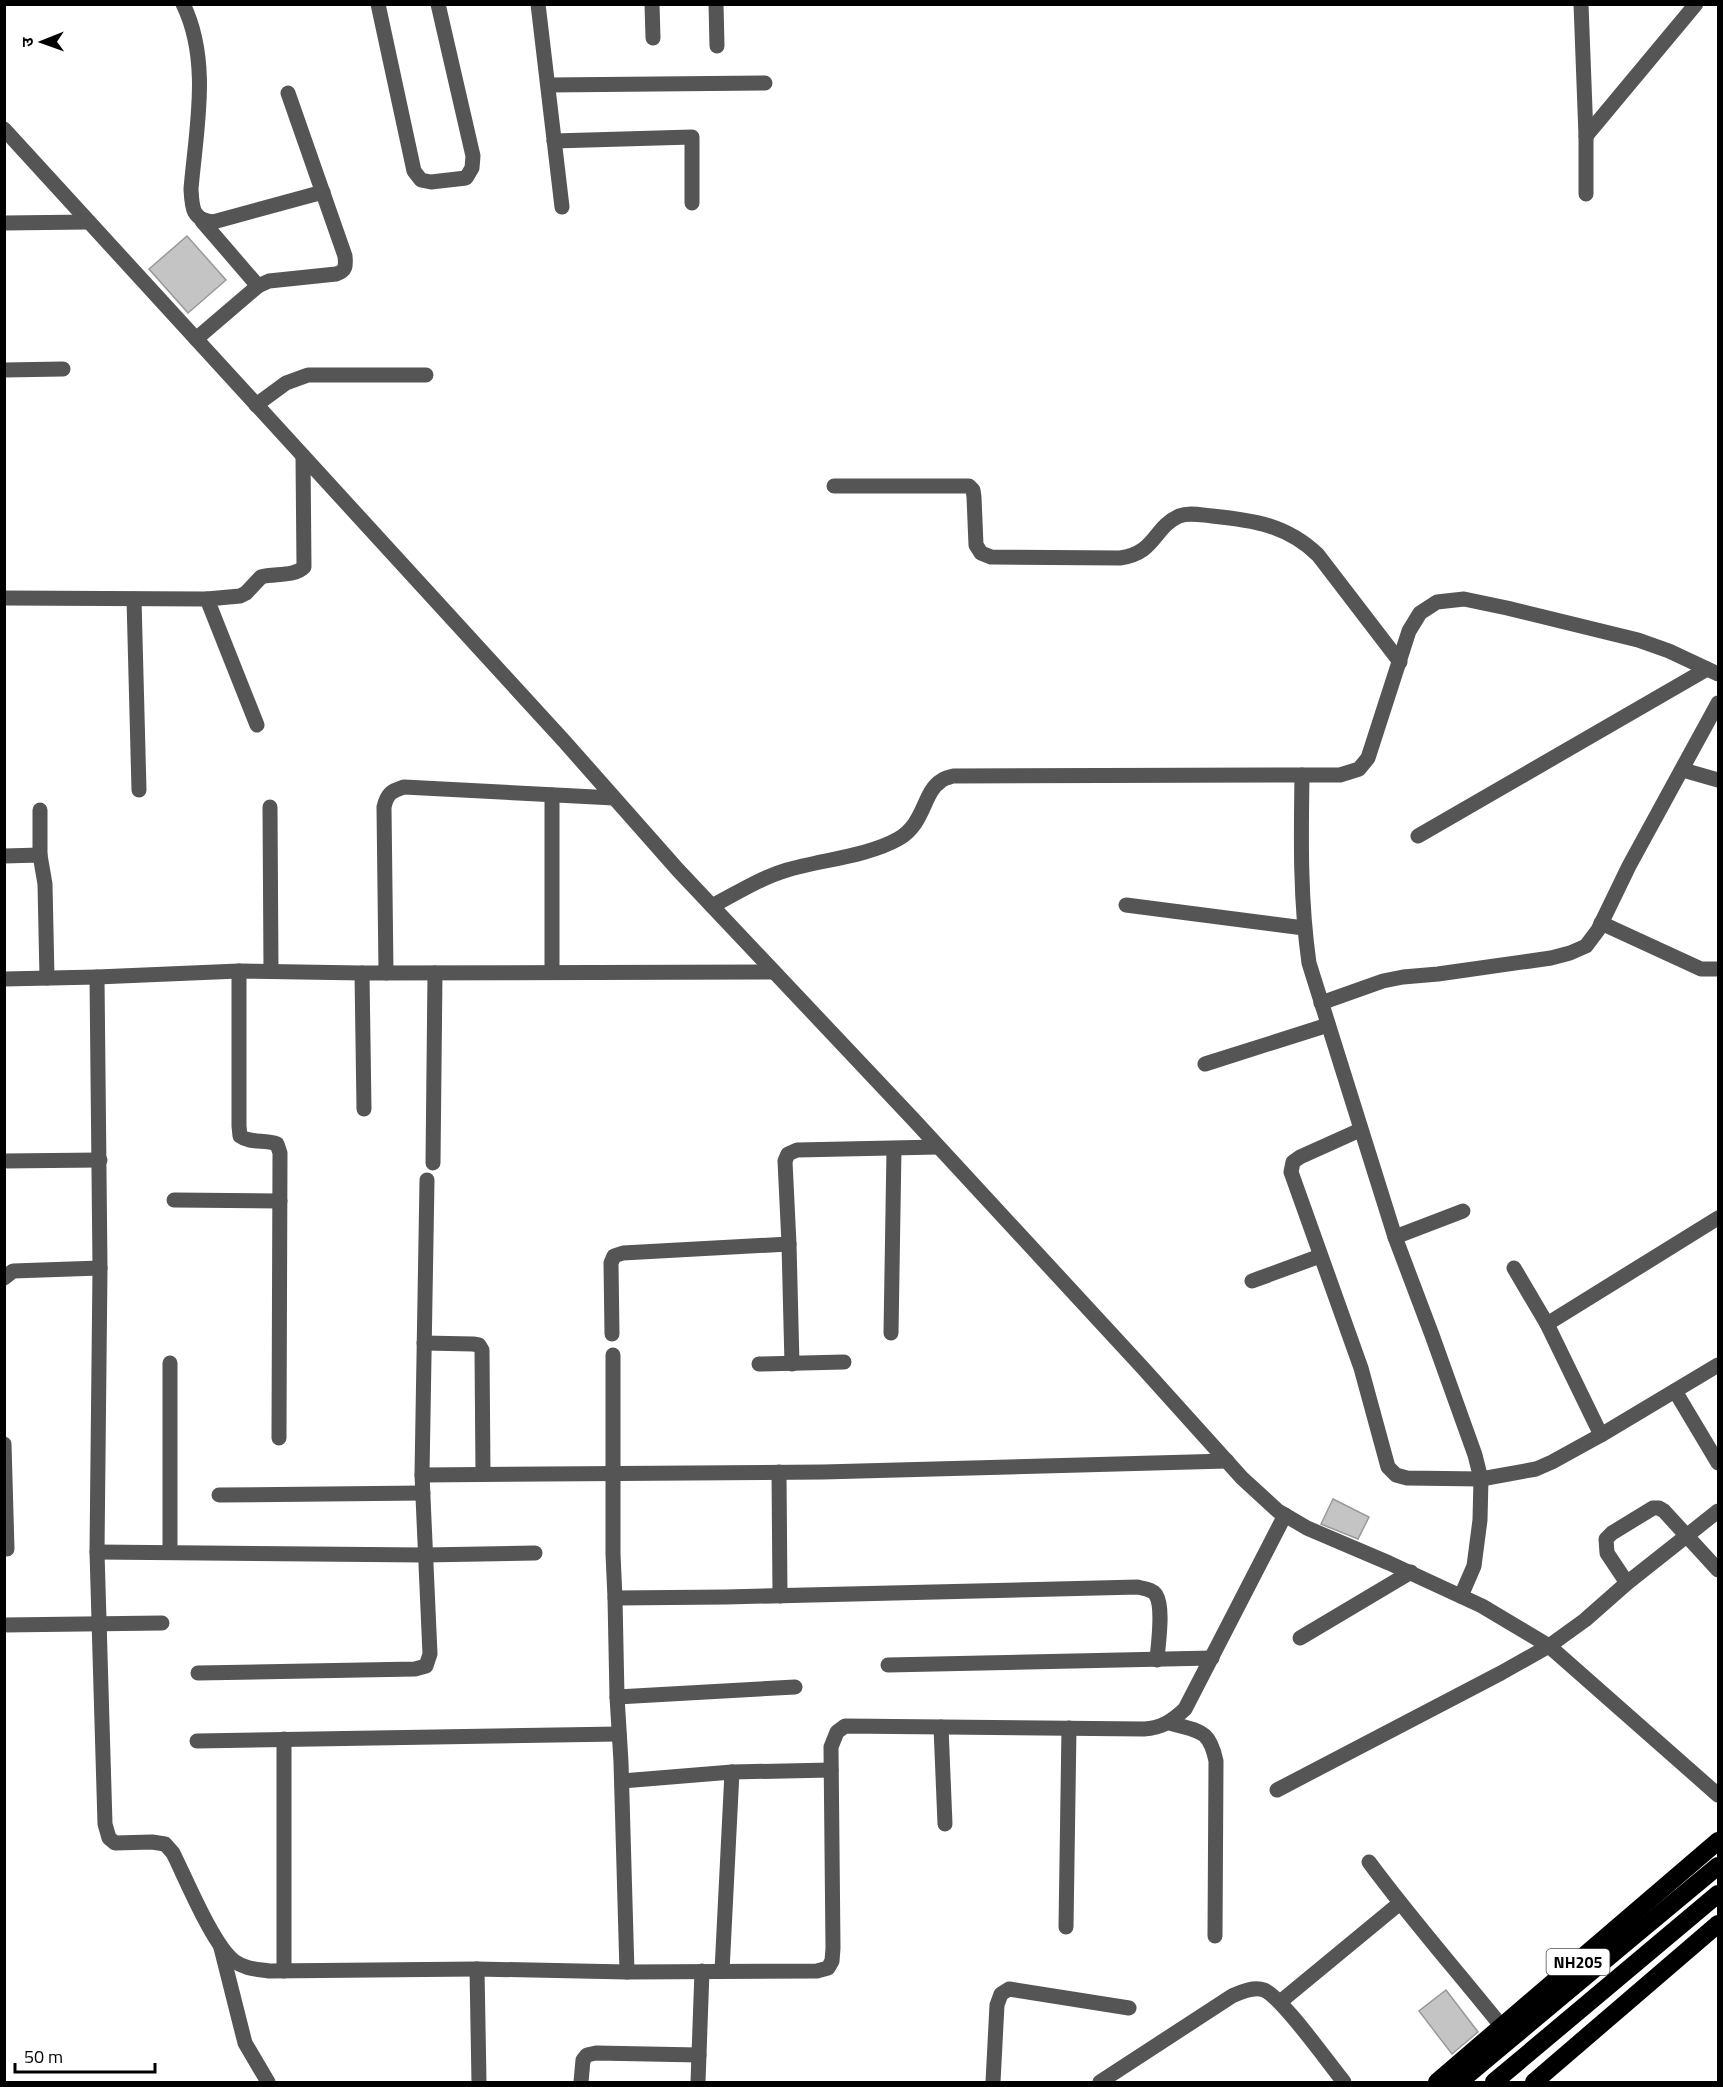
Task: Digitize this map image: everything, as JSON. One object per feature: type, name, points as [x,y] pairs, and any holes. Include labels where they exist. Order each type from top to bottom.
[{"type":"highway","name":"NH205","points":[[1437,2082],[1719,1841]]},
{"type":"highway","points":[[1460,2082],[1719,1866]]},
{"type":"highway","points":[[1494,2082],[1719,1894]]},
{"type":"highway","points":[[1534,2082],[1719,1924]]},
{"type":"street","points":[[183,4],[192,24],[199,52],[200,74],[192,204],[196,214],[258,286]]},
{"type":"street","points":[[378,4],[414,171],[421,180],[430,182],[466,178],[471,168],[472,156],[438,4]]},
{"type":"street","points":[[538,4],[562,207]]},
{"type":"street","points":[[652,4],[653,38]]},
{"type":"street","points":[[716,4],[717,46]]},
{"type":"street","points":[[1581,4],[1586,194]]},
{"type":"street","points":[[1586,136],[1696,4]]},
{"type":"street","points":[[548,85],[765,82]]},
{"type":"street","points":[[196,339],[249,291],[258,286],[269,281],[342,272],[346,266],[345,256],[288,93]]},
{"type":"street","points":[[4,129],[712,906],[938,1147],[1242,1478],[1285,1515],[1307,1528],[1411,1572],[1482,1606],[1548,1646],[1719,1795]]},
{"type":"street","points":[[554,141],[692,137],[692,203]]},
{"type":"street","points":[[202,220],[213,222],[323,192]]},
{"type":"street","points":[[4,223],[89,222]]},
{"type":"street","points":[[4,370],[63,369]]},
{"type":"street","points":[[256,405],[286,383],[308,375],[426,375]]},
{"type":"street","points":[[4,598],[207,599],[240,596],[246,593],[261,577],[300,571],[304,567],[303,456]]},
{"type":"street","points":[[834,486],[969,486],[973,490],[974,497],[976,544],[981,553],[991,557],[1119,558],[1133,556],[1142,551],[1179,516],[1192,514],[1250,519],[1304,541],[1318,555],[1400,662]]},
{"type":"street","points":[[134,599],[139,790]]},
{"type":"street","points":[[207,599],[256,725]]},
{"type":"street","points":[[712,906],[772,875],[876,848],[897,840],[909,832],[918,821],[932,791],[940,781],[953,776],[1302,776],[1340,775],[1359,769],[1368,758],[1409,631],[1420,613],[1437,602],[1464,599],[1638,640],[1713,671]]},
{"type":"street","points":[[1418,836],[1713,671]]},
{"type":"street","points":[[1321,1003],[1403,976],[1438,974],[1551,958],[1586,946],[1601,923],[1629,866],[1719,704]]},
{"type":"street","points":[[1683,770],[1719,780]]},
{"type":"street","points":[[1302,776],[1301,862],[1304,928],[1309,963],[1395,1237],[1475,1455],[1480,1479],[1478,1541],[1474,1566],[1461,1596]]},
{"type":"street","points":[[386,973],[384,807],[387,796],[392,791],[404,787],[614,798]]},
{"type":"street","points":[[552,795],[552,972]]},
{"type":"street","points":[[270,807],[271,971]]},
{"type":"street","points":[[40,810],[40,855],[45,884],[47,978]]},
{"type":"street","points":[[4,856],[40,855]]},
{"type":"street","points":[[1126,905],[1304,928]]},
{"type":"street","points":[[1601,923],[1701,969],[1719,969]]},
{"type":"street","points":[[4,979],[239,971],[774,972]]},
{"type":"street","points":[[239,971],[240,1136],[246,1140],[269,1141],[277,1144],[280,1153],[279,1438]]},
{"type":"street","points":[[362,973],[364,1109]]},
{"type":"street","points":[[433,1163],[435,973]]},
{"type":"street","points":[[97,977],[100,1160],[98,1552],[105,1824],[109,1838],[115,1844],[152,1842],[165,1844],[173,1853],[222,1948],[245,2043],[268,2082]]},
{"type":"street","points":[[1206,1064],[1328,1025]]},
{"type":"street","points":[[1360,1130],[1293,1162],[1291,1172],[1361,1368],[1388,1467],[1396,1475],[1407,1478],[1480,1479],[1536,1469],[1601,1435],[1719,1365]]},
{"type":"street","points":[[792,1364],[785,1161],[788,1154],[797,1150],[938,1147]]},
{"type":"street","points":[[891,1333],[894,1149]]},
{"type":"street","points":[[4,1161],[100,1160]]},
{"type":"street","points":[[198,1673],[415,1669],[426,1666],[430,1654],[422,1475],[427,1180]]},
{"type":"street","points":[[174,1200],[280,1201]]},
{"type":"street","points":[[1395,1237],[1463,1211]]},
{"type":"street","points":[[1547,1324],[1719,1218]]},
{"type":"street","points":[[612,1334],[611,1263],[614,1256],[623,1253],[789,1244]]},
{"type":"street","points":[[1252,1281],[1320,1256]]},
{"type":"street","points":[[4,1278],[13,1271],[100,1268]]},
{"type":"street","points":[[1514,1268],[1547,1324],[1601,1435]]},
{"type":"street","points":[[424,1343],[473,1344],[482,1350],[483,1474]]},
{"type":"street","points":[[613,1355],[612,1554],[622,1781],[627,1972]]},
{"type":"street","points":[[759,1364],[844,1362]]},
{"type":"street","points":[[170,1363],[170,1551]]},
{"type":"street","points":[[1674,1391],[1719,1463]]},
{"type":"street","points":[[4,1444],[7,1549]]},
{"type":"street","points":[[422,1475],[779,1472],[1227,1461]]},
{"type":"street","points":[[779,1472],[780,1596]]},
{"type":"street","points":[[219,1495],[423,1493]]},
{"type":"street","points":[[1627,1583],[1607,1553],[1606,1539],[1653,1508],[1664,1511],[1719,1570]]},
{"type":"street","points":[[1277,1790],[1491,1679],[1548,1646],[1585,1620],[1627,1583],[1719,1511]]},
{"type":"street","points":[[222,1948],[234,1961],[246,1968],[269,1971],[477,1969],[627,1972],[817,1971],[828,1968],[832,1961],[833,1948],[831,1748],[837,1732],[844,1726],[1144,1729],[1158,1728],[1170,1723],[1185,1709],[1285,1515]]},
{"type":"street","points":[[98,1552],[424,1555],[535,1553]]},
{"type":"street","points":[[1300,1638],[1411,1572]]},
{"type":"street","points":[[615,1598],[1138,1587],[1150,1590],[1156,1596],[1160,1608],[1157,1660]]},
{"type":"street","points":[[4,1625],[162,1623]]},
{"type":"street","points":[[888,1665],[1212,1658]]},
{"type":"street","points":[[617,1697],[795,1687]]},
{"type":"street","points":[[1170,1723],[1205,1734],[1212,1744],[1216,1761],[1215,1936]]},
{"type":"street","points":[[941,1727],[945,1824]]},
{"type":"street","points":[[1066,1927],[1069,1728]]},
{"type":"street","points":[[197,1741],[619,1734]]},
{"type":"street","points":[[284,1739],[284,1971]]},
{"type":"street","points":[[622,1781],[732,1772],[831,1770]]},
{"type":"street","points":[[722,1971],[732,1772]]},
{"type":"street","points":[[1369,1862],[1502,2027]]},
{"type":"street","points":[[1280,2002],[1400,1903]]},
{"type":"street","points":[[477,1969],[479,2082]]},
{"type":"street","points":[[698,2082],[702,1971]]},
{"type":"street","points":[[993,2082],[997,2005],[1001,1994],[1009,1989],[1129,2008]]},
{"type":"street","points":[[1100,2082],[1232,1996],[1245,1990],[1263,1989],[1280,2002],[1344,2082]]},
{"type":"street","points":[[581,2082],[583,2060],[588,2055],[596,2053],[699,2055]]},
{"type":"building","points":[[187,236],[226,280],[188,313],[149,269]]},
{"type":"building","points":[[1333,1499],[1369,1517],[1358,1539],[1321,1524]]},
{"type":"building","points":[[1446,1990],[1478,2032],[1452,2054],[1419,2011]]}]
